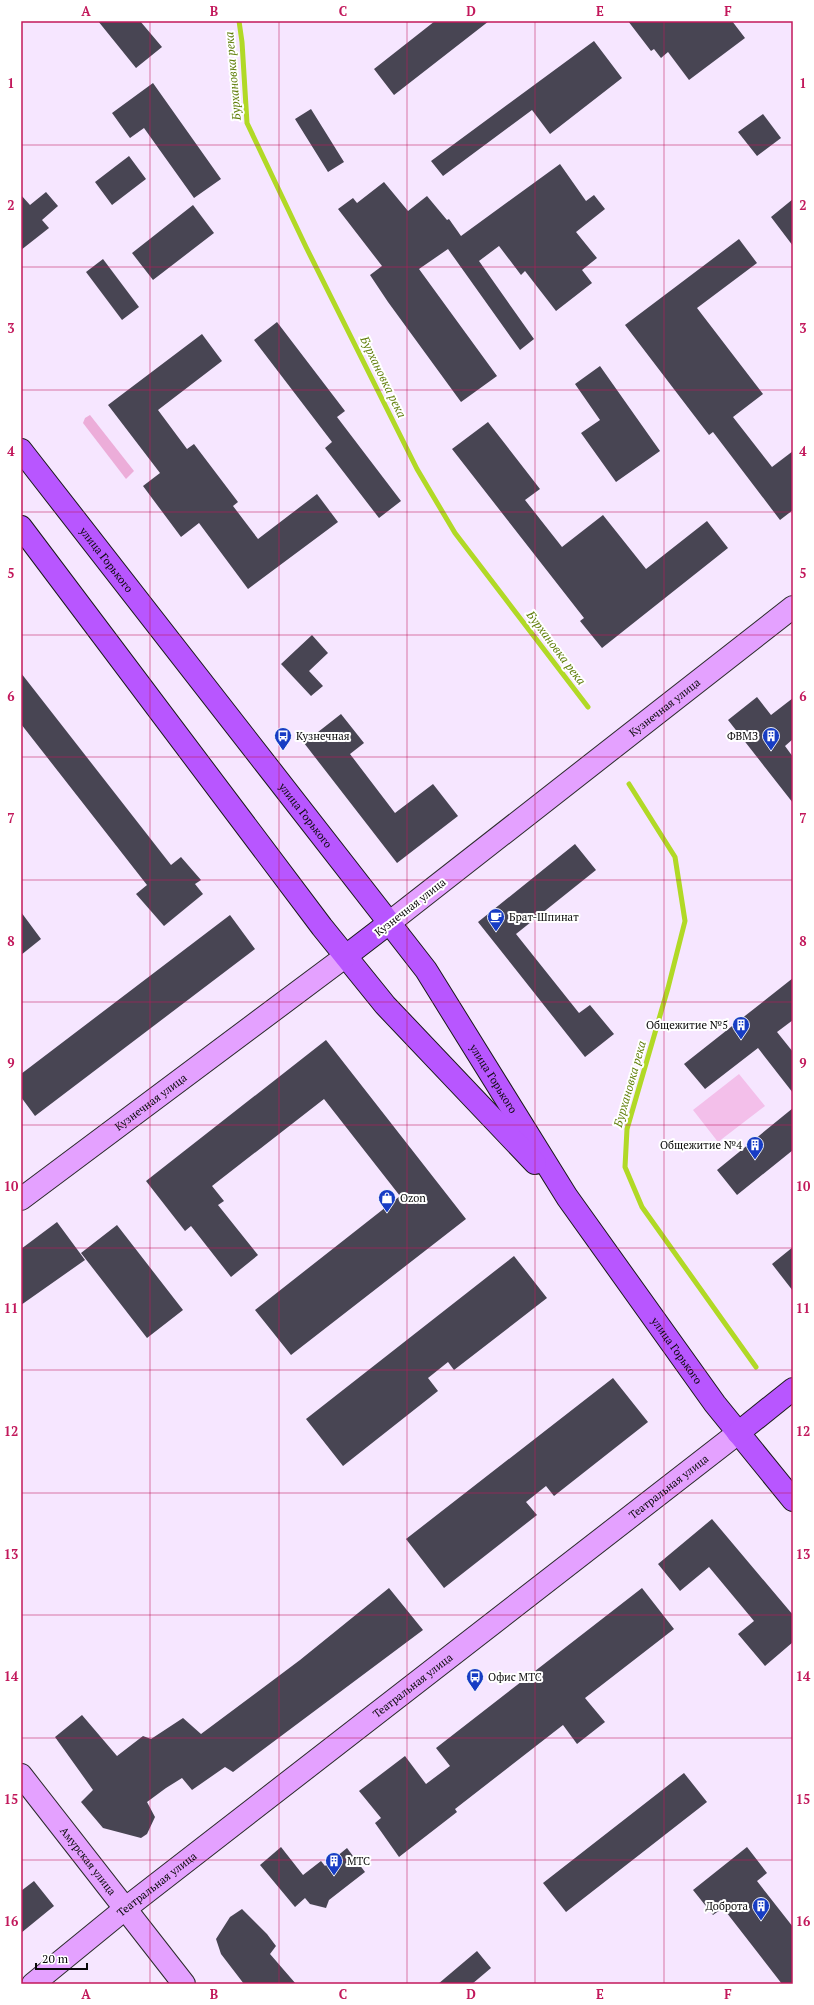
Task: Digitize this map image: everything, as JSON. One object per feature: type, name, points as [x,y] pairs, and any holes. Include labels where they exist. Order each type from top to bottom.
[{"type":"main road","name":"улица Горького","points":[[21,450],[426,970],[567,1197],[715,1404],[793,1500]]},
{"type":"main road","name":"улица Горького","points":[[21,527],[346,956],[385,1005],[567,1197]]},
{"type":"main road","name":"Кузнечная улица","points":[[346,956],[389,923]]},
{"type":"main road","name":"Театральная улица","points":[[738,1433],[793,1388]]},
{"type":"street","name":"Кузнечная улица","points":[[389,923],[793,607]]},
{"type":"street","name":"Кузнечная улица","points":[[21,1199],[346,956]]},
{"type":"street","name":"Театральная улица","points":[[33,1984],[126,1908],[738,1433]]},
{"type":"street","name":"Амурская улица","points":[[21,1775],[184,1984]]},
{"type":"shaded area","points":[[90,415],[134,471],[126,479],[83,423],[85,418]]},
{"type":"shaded area","points":[[739,1074],[765,1106],[718,1142],[693,1110]]},
{"type":"building","points":[[98,21],[140,21],[162,47],[136,68]]},
{"type":"building","points":[[435,21],[489,21],[394,95],[374,69]]},
{"type":"building","points":[[628,21],[732,21],[745,38],[689,80],[668,52],[661,58],[654,49],[651,51]]},
{"type":"building","points":[[594,41],[622,78],[550,134],[532,110],[443,176],[431,161]]},
{"type":"building","points":[[153,83],[221,179],[194,198],[144,128],[130,138],[112,113]]},
{"type":"building","points":[[311,109],[344,162],[328,172],[295,119]]},
{"type":"building","points":[[763,114],[781,138],[757,156],[738,132]]},
{"type":"building","points":[[129,156],[146,179],[112,205],[95,182]]},
{"type":"building","points":[[560,164],[586,201],[594,195],[605,209],[576,232],[597,258],[582,270],[592,283],[556,311],[525,271],[521,275],[499,246],[479,261],[534,339],[520,350],[448,249],[419,269],[497,376],[461,402],[370,275],[382,266],[338,209],[353,198],[357,203],[384,182],[408,211],[427,196],[447,220],[449,219],[461,236]]},
{"type":"building","points":[[46,192],[58,206],[42,220],[49,228],[21,250],[21,195],[30,205]]},
{"type":"building","points":[[793,199],[793,246],[771,217]]},
{"type":"building","points":[[193,205],[214,233],[153,280],[132,253]]},
{"type":"building","points":[[739,239],[757,263],[697,308],[763,394],[733,417],[772,467],[793,451],[793,510],[780,520],[713,432],[709,435],[625,325]]},
{"type":"building","points":[[103,259],[139,307],[122,320],[86,272]]},
{"type":"building","points":[[277,322],[345,411],[337,417],[401,501],[379,518],[325,448],[332,442],[254,340]]},
{"type":"building","points":[[202,334],[222,361],[158,410],[187,449],[194,444],[238,502],[233,506],[258,539],[317,494],[338,522],[248,589],[199,523],[181,537],[143,486],[160,473],[108,405]]},
{"type":"building","points":[[600,366],[660,451],[616,482],[581,433],[600,420],[575,384]]},
{"type":"building","points":[[488,422],[540,489],[525,500],[562,547],[603,515],[646,569],[707,521],[728,548],[602,648],[580,621],[584,618],[452,449]]},
{"type":"building","points":[[312,635],[328,653],[309,671],[323,686],[311,696],[281,664]]},
{"type":"building","points":[[21,673],[171,865],[181,857],[201,880],[195,884],[203,894],[164,926],[136,894],[147,885],[21,724]]},
{"type":"building","name":"ФВМЗ","points":[[757,697],[771,715],[793,698],[793,739],[785,746],[793,757],[793,803],[728,720]]},
{"type":"building","points":[[341,714],[364,743],[350,754],[395,813],[433,784],[458,816],[397,863],[304,743]]},
{"type":"building","points":[[575,844],[596,870],[516,934],[579,1013],[590,1005],[614,1034],[585,1057],[478,922]]},
{"type":"building","points":[[21,912],[41,939],[21,955]]},
{"type":"building","points":[[230,915],[255,949],[35,1116],[21,1097],[21,1074]]},
{"type":"building","name":"Общежитие №5","points":[[793,978],[793,1020],[777,1032],[793,1052],[793,1093],[758,1048],[705,1089],[684,1064]]},
{"type":"building","points":[[326,1040],[466,1219],[291,1355],[255,1310],[400,1196],[324,1099],[212,1186],[224,1201],[218,1205],[258,1255],[231,1277],[191,1226],[185,1231],[146,1181]]},
{"type":"building","name":"Общежитие №4","points":[[793,1108],[793,1150],[737,1195],[717,1170]]},
{"type":"building","points":[[57,1222],[85,1260],[21,1305],[21,1249]]},
{"type":"building","points":[[117,1225],[183,1310],[147,1338],[81,1253]]},
{"type":"building","points":[[793,1247],[793,1291],[772,1264]]},
{"type":"building","points":[[514,1256],[547,1298],[454,1370],[448,1362],[428,1378],[438,1391],[343,1466],[306,1419]]},
{"type":"building","points":[[613,1378],[648,1422],[554,1496],[546,1486],[526,1502],[537,1515],[444,1588],[406,1539]]},
{"type":"building","points":[[712,1519],[793,1615],[793,1642],[765,1666],[738,1634],[754,1621],[709,1567],[680,1591],[658,1564]]},
{"type":"building","points":[[389,1588],[423,1630],[233,1772],[225,1767],[192,1790],[182,1778],[147,1802],[155,1817],[147,1834],[141,1838],[103,1828],[81,1802],[93,1790],[55,1737],[82,1715],[117,1756],[143,1736],[151,1739],[183,1718],[201,1734],[300,1660]]},
{"type":"building","points":[[642,1588],[674,1629],[585,1698],[605,1722],[577,1744],[563,1725],[455,1809],[457,1812],[399,1857],[375,1823],[381,1818],[359,1791],[405,1756],[426,1784],[450,1766],[436,1748]]},
{"type":"building","points":[[684,1773],[707,1802],[566,1912],[543,1883]]},
{"type":"building","name":"МТС","points":[[281,1847],[303,1875],[321,1861],[325,1866],[347,1848],[365,1872],[329,1900],[326,1908],[310,1904],[305,1898],[295,1907],[260,1865]]},
{"type":"building","name":"Доброта","points":[[747,1847],[767,1873],[757,1881],[793,1927],[793,1984],[782,1984],[723,1908],[713,1915],[693,1890]]},
{"type":"building","points":[[34,1881],[54,1906],[21,1933],[21,1891]]},
{"type":"building","points":[[242,1909],[267,1934],[276,1946],[270,1954],[296,1984],[244,1984],[221,1954],[216,1939],[230,1917]]},
{"type":"building","points":[[477,1951],[491,1968],[472,1984],[438,1984]]},
{"type":"waterway","name":"Бурхановка река","points":[[239,21],[242,42],[247,123],[306,247],[417,469],[455,533],[588,707]]},
{"type":"waterway","name":"Бурхановка река","points":[[629,784],[675,857],[685,921],[668,988],[627,1129],[625,1167],[642,1207],[756,1367]]},
{"type":"place","name":"Кузнечная","points":[[283,751]]},
{"type":"place","name":"ФВМЗ","points":[[771,751]]},
{"type":"place","name":"Брат-Шпинат","points":[[496,932]]},
{"type":"place","name":"Общежитие №5","points":[[741,1040]]},
{"type":"place","name":"Общежитие №4","points":[[755,1160]]},
{"type":"place","name":"Ozon","points":[[387,1213]]},
{"type":"place","name":"Офис МТС","points":[[475,1692]]},
{"type":"place","name":"МТС","points":[[334,1876]]},
{"type":"place","name":"Доброта","points":[[761,1921]]}]
